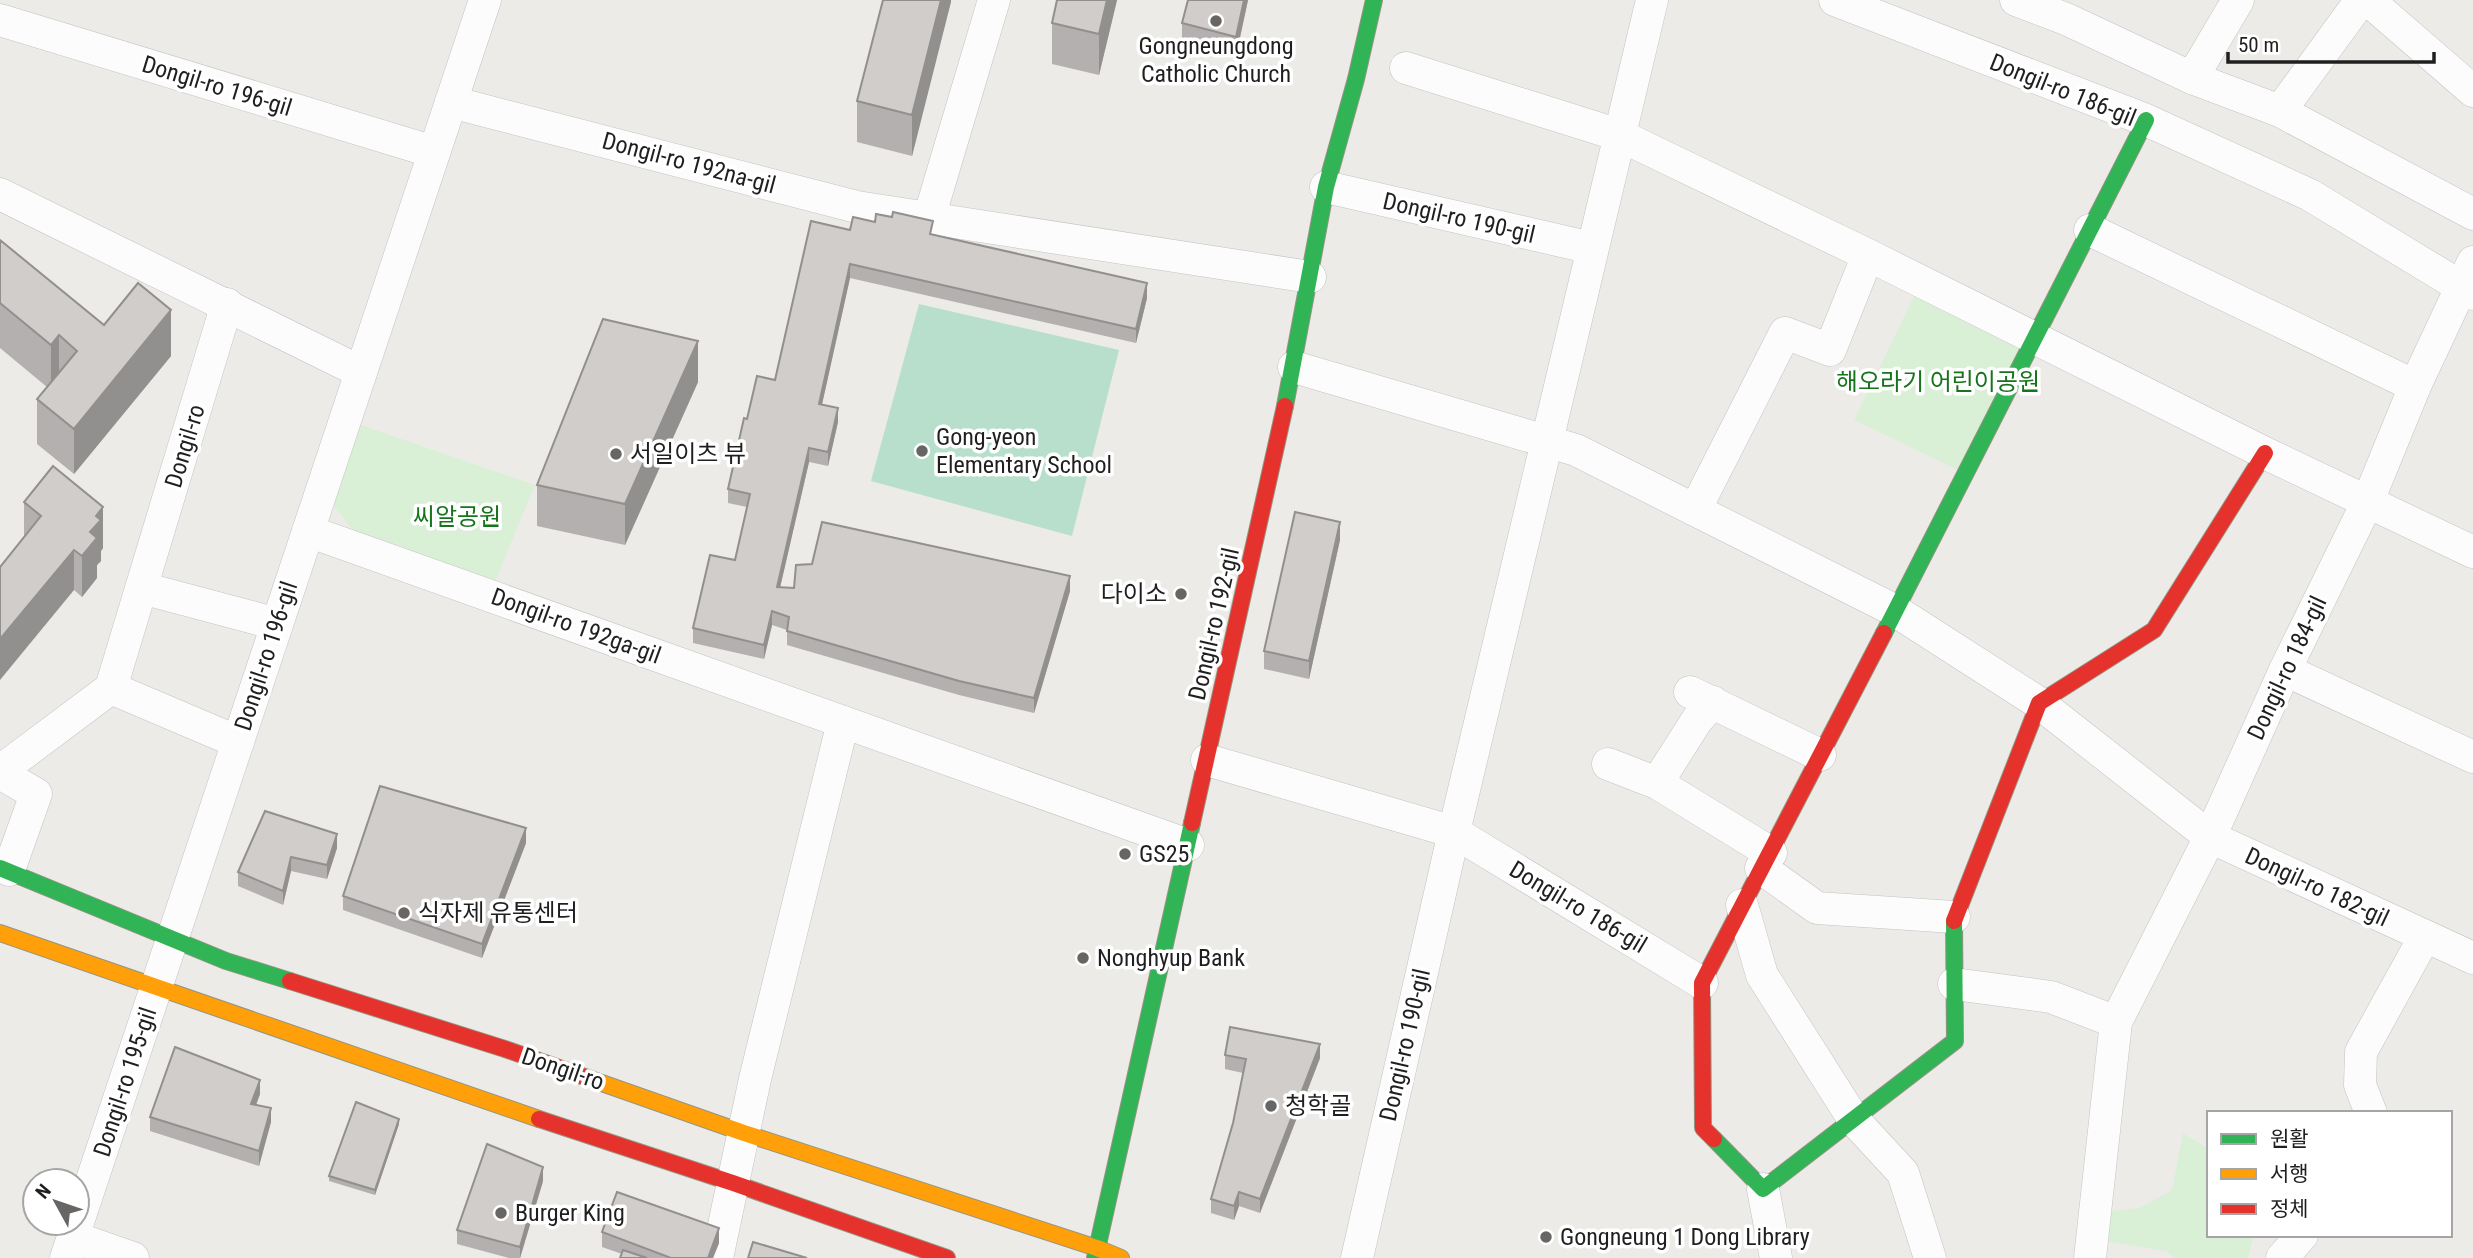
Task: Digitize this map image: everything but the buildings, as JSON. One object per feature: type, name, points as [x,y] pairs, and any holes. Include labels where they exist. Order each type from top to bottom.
[{"type":"main road","name":"Dongil-ro 192-gil","points":[[1096,1253],[1294,367],[1326,187],[1356,79],[1374,0]]},
{"type":"main road","name":"Dongil-ro 186-gil","points":[[1763,1189],[1703,1128],[1702,983],[2146,120]]},
{"type":"main road","points":[[1763,1189],[1955,1041],[1954,917],[2039,703],[2154,629],[2265,453]]},
{"type":"main road","name":"Dongil-ro","points":[[4,869],[226,961],[505,1049],[1096,1253],[1121,1258]]},
{"type":"main road","points":[[0,933],[947,1258]]},
{"type":"street","name":"Dongil-ro 196-gil","points":[[158,986],[485,0]]},
{"type":"street","points":[[929,218],[994,0]]},
{"type":"street","name":"Dongil-ro 190-gil","points":[[1357,1258],[1454,832],[1652,0]]},
{"type":"street","name":"Dongil-ro 186-gil","points":[[1835,0],[2146,120]]},
{"type":"street","points":[[2016,0],[2071,10],[2192,78],[2280,111],[2471,210]]},
{"type":"street","points":[[2192,78],[2238,0]]},
{"type":"street","points":[[2280,111],[2361,0]]},
{"type":"street","points":[[2368,0],[2473,91]]},
{"type":"street","name":"Dongil-ro 196-gil","points":[[0,20],[434,152]]},
{"type":"street","points":[[1406,68],[1619,135],[1868,255],[2265,453],[2473,552]]},
{"type":"street","name":"Dongil-ro 192na-gil","points":[[451,102],[857,207],[1310,277]]},
{"type":"street","name":"Dongil-ro 184-gil","points":[[2090,1258],[2116,1022],[2210,837],[2285,670],[2368,501],[2415,386],[2469,281],[2309,195],[2146,120]]},
{"type":"street","name":"Dongil-ro 190-gil","points":[[1326,187],[1592,248]]},
{"type":"street","points":[[0,194],[361,372]]},
{"type":"street","points":[[2090,230],[2415,386]]},
{"type":"street","points":[[1695,510],[1784,333],[1830,350],[1868,255]]},
{"type":"street","name":"Dongil-ro","points":[[4,869],[36,794],[0,772],[111,688],[227,304]]},
{"type":"street","points":[[1294,367],[1576,450],[1894,610],[2039,703],[2210,837]]},
{"type":"street","name":"Dongil-ro 192ga-gil","points":[[308,531],[1188,845]]},
{"type":"street","points":[[142,589],[277,624]]},
{"type":"street","points":[[2285,670],[2473,757]]},
{"type":"street","name":"Dongil-ro 196-gil","points":[[111,688],[238,742]]},
{"type":"street","points":[[1657,783],[1698,720],[1702,697],[1820,755]]},
{"type":"street","points":[[717,1258],[755,1079],[844,722]]},
{"type":"street","points":[[1207,760],[1454,832]]},
{"type":"street","points":[[1608,764],[1657,783],[1766,860],[1817,908],[1954,917]]},
{"type":"street","name":"Dongil-ro 186-gil","points":[[1454,832],[1702,983]]},
{"type":"street","name":"Dongil-ro 182-gil","points":[[2210,837],[2473,958]]},
{"type":"street","points":[[1742,905],[1762,975],[1854,1120],[1903,1173],[1930,1258]]},
{"type":"street","points":[[2370,1111],[2360,1085],[2361,1052],[2425,936]]},
{"type":"street","points":[[1954,984],[2051,997],[2116,1022]]},
{"type":"street","name":"Dongil-ro 195-gil","points":[[70,1247],[158,986]]},
{"type":"street","points":[[1763,1189],[1776,1258]]},
{"type":"street","points":[[2282,1258],[2300,1237]]},
{"type":"street","points":[[70,1247],[134,1258]]},
{"type":"green space","name":"해오라기 어린이공원","points":[[1916,292],[2022,343],[1960,471],[1854,420]]},
{"type":"green space","points":[[919,304],[1119,350],[1072,536],[871,481]]},
{"type":"green space","name":"씨알공원","points":[[358,424],[535,485],[492,589],[361,540],[332,504]]},
{"type":"green space","points":[[2183,1133],[2207,1148],[2207,1237],[2253,1237],[2248,1258],[2175,1258],[2167,1251],[2109,1242],[2105,1212],[2139,1208],[2172,1190]]},
{"type":"traffic: fast","points":[[1285,406],[1326,187],[1356,79],[1374,0]]},
{"type":"traffic: fast","points":[[1884,633],[2146,120]]},
{"type":"traffic: fast","points":[[1095,1258],[1192,823]]},
{"type":"traffic: fast","points":[[0,868],[226,961],[290,981]]},
{"type":"traffic: fast","points":[[1714,1139],[1763,1189],[1955,1041],[1954,921]]},
{"type":"traffic: slow","points":[[0,933],[539,1119]]},
{"type":"traffic: slow","points":[[596,1081],[1121,1258]]},
{"type":"traffic: jam","points":[[1192,823],[1285,406]]},
{"type":"traffic: jam","points":[[1954,921],[2039,703],[2154,630],[2265,453]]},
{"type":"traffic: jam","points":[[1714,1139],[1703,1128],[1702,983],[1884,633]]},
{"type":"traffic: jam","points":[[290,981],[505,1049],[596,1081]]},
{"type":"traffic: jam","points":[[539,1119],[947,1258]]},
{"type":"place","name":"Gongneungdong Catholic Church","points":[[1216,21]]},
{"type":"place","name":"Gong-yeon Elementary School","points":[[922,451]]},
{"type":"place","name":"서일이츠 뷰","points":[[616,454]]},
{"type":"place","name":"다이소","points":[[1181,594]]},
{"type":"place","name":"GS25","points":[[1125,854]]},
{"type":"place","name":"식자제 유통센터","points":[[404,913]]},
{"type":"place","name":"Nonghyup Bank","points":[[1083,958]]},
{"type":"place","name":"청학골","points":[[1271,1106]]},
{"type":"place","name":"Burger King","points":[[501,1213]]},
{"type":"place","name":"Gongneung 1 Dong Library","points":[[1546,1237]]}]
